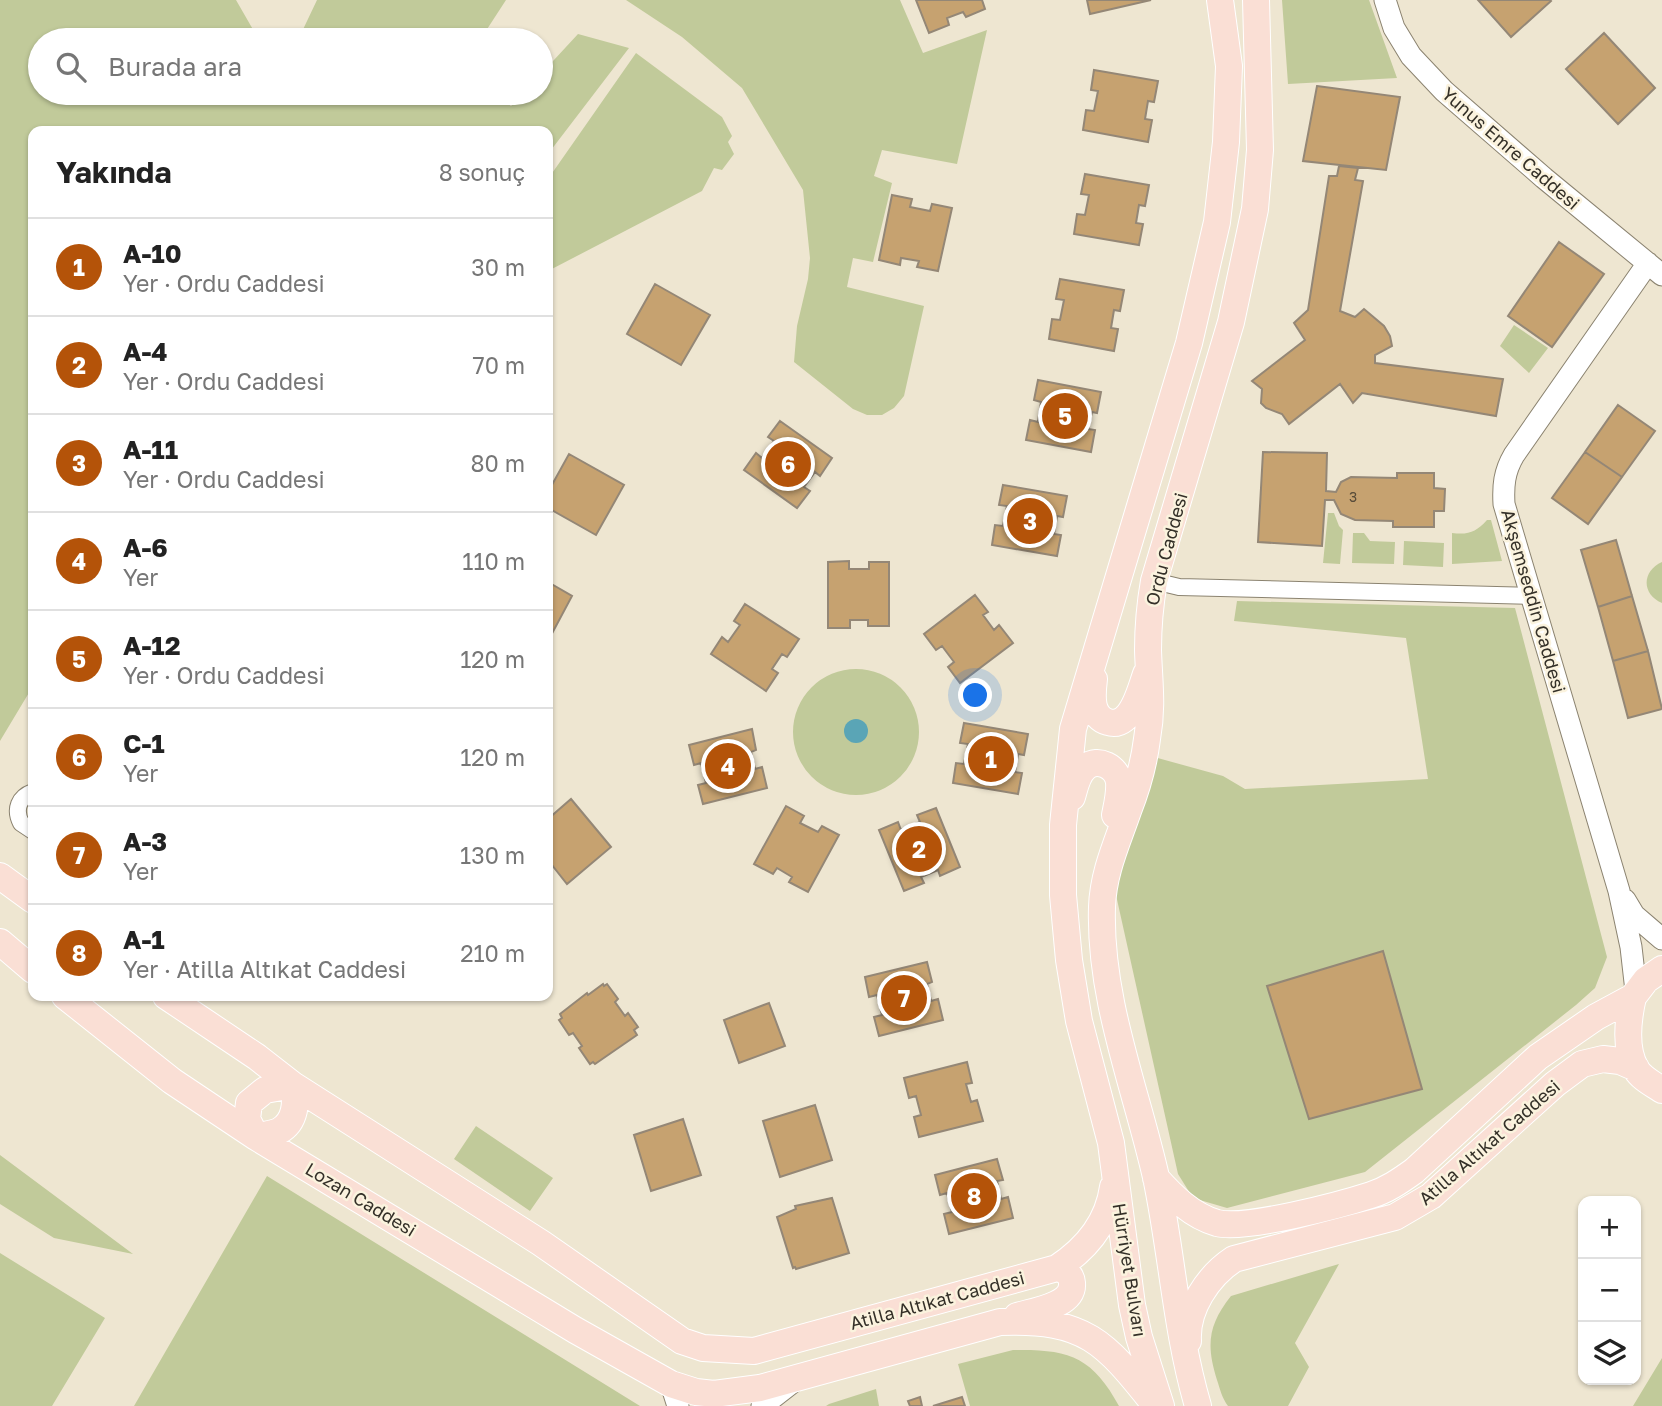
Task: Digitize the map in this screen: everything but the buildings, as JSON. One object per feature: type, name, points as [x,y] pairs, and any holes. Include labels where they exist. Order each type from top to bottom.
[{"type":"main road","name":"Ordu Caddesi","points":[[1116,1172],[1079,1021],[1069,960],[1063,895],[1063,825],[1073,729],[1189,343],[1217,222],[1226,142],[1229,66],[1220,0]]},
{"type":"main road","name":"Ordu Caddesi","points":[[1156,1178],[1108,985],[1102,930],[1105,873],[1129,808],[1147,741],[1151,709],[1148,617],[1154,581],[1231,322],[1255,209],[1260,150],[1256,0]]},
{"type":"main road","points":[[1101,632],[1093,702],[1097,716],[1105,722],[1115,724],[1125,719],[1133,709],[1149,667]]},
{"type":"main road","points":[[1063,825],[1084,767],[1094,763],[1111,768],[1120,784],[1105,873]]},
{"type":"main road","points":[[0,876],[28,896]]},
{"type":"main road","points":[[0,942],[28,966]]},
{"type":"main road","name":"Atilla Altıkat Caddesi","points":[[1156,1178],[1191,1211],[1216,1222],[1233,1225],[1267,1220],[1372,1194],[1394,1185],[1414,1171],[1554,1045],[1634,994],[1662,969]]},
{"type":"main road","points":[[1634,994],[1628,1017],[1628,1033],[1636,1068],[1643,1077],[1662,1090]]},
{"type":"main road","name":"Lozan Caddesi","points":[[71,1001],[172,1081],[256,1137],[575,1330],[675,1395]]},
{"type":"main road","points":[[173,1001],[257,1057],[293,1085],[296,1097],[290,1120],[280,1130],[256,1137],[247,1119],[249,1103],[265,1090],[293,1085]]},
{"type":"main road","name":"Atilla Altıkat Caddesi","points":[[1195,1395],[1187,1329],[1202,1292],[1224,1265],[1234,1259],[1378,1224],[1395,1217],[1431,1196],[1575,1068],[1592,1060],[1602,1059],[1620,1061],[1636,1068]]},
{"type":"main road","name":"Atilla Altıkat Caddesi","points":[[293,1085],[541,1243],[682,1341],[704,1348],[754,1351],[1057,1268],[1077,1255],[1100,1226],[1108,1209],[1116,1172]]},
{"type":"main road","name":"Hürriyet Bulvarı","points":[[1116,1172],[1132,1305],[1139,1337],[1161,1406]]},
{"type":"main road","points":[[1156,1178],[1180,1326],[1195,1395]]},
{"type":"main road","points":[[675,1395],[696,1392],[714,1394],[760,1388],[798,1379],[1058,1303],[1072,1288],[1071,1277],[1057,1268]]},
{"type":"main road","points":[[1000,1322],[1033,1321],[1058,1325],[1097,1341],[1110,1350],[1156,1406]]},
{"type":"street","name":"Yunus Emre Caddesi","points":[[1385,0],[1394,28],[1411,56],[1444,91],[1655,269]]},
{"type":"street","name":"Akşemseddin Caddesi","points":[[1634,994],[1631,947],[1619,891],[1504,504],[1503,486],[1506,468],[1655,269]]},
{"type":"street","points":[[1154,581],[1180,587],[1532,596]]},
{"type":"street","points":[[28,795],[22,799],[18,811],[21,823],[28,828]]},
{"type":"street","name":"Akşemseddin Caddesi","points":[[1619,891],[1634,915],[1662,939]]},
{"type":"street","points":[[762,1406],[798,1379]]},
{"type":"green space","points":[[0,0],[236,0],[252,28],[28,28],[28,105],[553,105],[553,61],[578,34],[629,48],[553,147],[553,126],[28,126],[28,694],[0,741]]},
{"type":"green space","points":[[317,0],[506,0],[488,28],[304,28]]},
{"type":"green space","points":[[626,0],[900,0],[923,53],[987,30],[957,164],[882,150],[874,176],[892,183],[873,262],[853,258],[847,287],[924,306],[904,396],[894,408],[882,415],[867,415],[853,409],[794,362],[797,326],[810,258],[803,190],[742,88],[682,37]]},
{"type":"green space","points":[[1282,0],[1369,0],[1397,78],[1288,84]]},
{"type":"green space","points":[[636,53],[722,117],[732,136],[728,142],[734,154],[722,170],[714,168],[702,191],[553,268],[553,172]]},
{"type":"green space","points":[[1514,325],[1548,348],[1529,373],[1500,346]]},
{"type":"green space","points":[[1328,513],[1334,513],[1343,530],[1340,564],[1323,563]]},
{"type":"green space","points":[[1487,520],[1491,520],[1502,561],[1452,564],[1452,533],[1472,532]]},
{"type":"green space","points":[[1353,533],[1364,533],[1370,541],[1395,542],[1394,564],[1352,563]]},
{"type":"green space","points":[[1404,541],[1444,543],[1443,567],[1403,565]]},
{"type":"green space","points":[[1662,562],[1662,603],[1650,594],[1647,582],[1651,571]]},
{"type":"green space","points":[[1237,601],[1515,608],[1607,957],[1595,988],[1576,1005],[1365,1172],[1227,1208],[1193,1198],[1178,1174],[1112,877],[1154,757],[1223,776],[1245,789],[1428,779],[1406,638],[1234,621]]},
{"type":"green space","points":[[856,669],[880,674],[901,687],[914,708],[919,732],[914,756],[901,777],[880,790],[856,795],[832,790],[811,777],[798,756],[793,732],[798,708],[811,687],[832,674]]},
{"type":"green space","points":[[476,1126],[553,1178],[530,1211],[454,1159]]},
{"type":"green space","points":[[0,1155],[133,1254],[54,1238],[0,1204]]},
{"type":"green space","points":[[267,1176],[640,1406],[134,1406]]},
{"type":"green space","points":[[0,1253],[105,1318],[52,1406],[0,1406]]},
{"type":"green space","points":[[1339,1264],[1295,1343],[1309,1367],[1288,1406],[1228,1406],[1211,1356],[1211,1336],[1223,1306],[1231,1296]]},
{"type":"green space","points":[[1013,1350],[1049,1351],[1077,1359],[1099,1376],[1119,1406],[970,1406],[958,1364]]},
{"type":"green space","points":[[1662,1358],[1662,1406],[1633,1406]]},
{"type":"green space","points":[[876,1389],[879,1406],[826,1406],[829,1404]]},
{"type":"water","points":[[856,719],[865,722],[868,731],[865,740],[856,743],[847,740],[844,731],[847,722]]},
{"type":"place","name":"A-12","points":[[1065,416]]},
{"type":"place","name":"C-1","points":[[788,464]]},
{"type":"place","name":"A-11","points":[[1030,521]]},
{"type":"place","name":"A-10","points":[[991,759]]},
{"type":"place","name":"A-6","points":[[728,766]]},
{"type":"place","name":"A-4","points":[[919,849]]},
{"type":"place","name":"A-3","points":[[904,998]]},
{"type":"place","name":"A-1","points":[[974,1196]]}]
